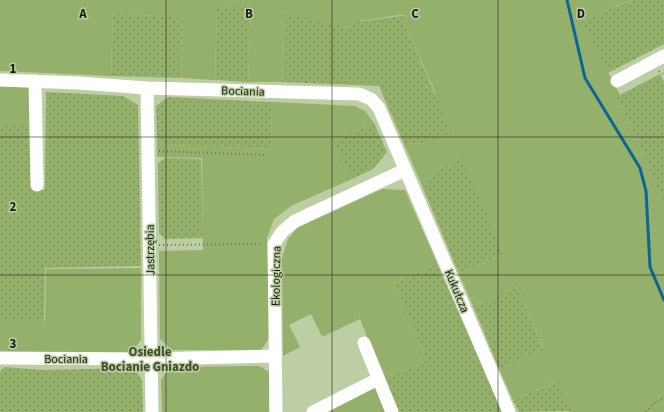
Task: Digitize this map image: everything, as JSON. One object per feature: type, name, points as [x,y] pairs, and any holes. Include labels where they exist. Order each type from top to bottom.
[{"type":"street","points":[[617,81],[664,57]]},
{"type":"street","name":"Bociania","points":[[0,80],[147,88],[359,94],[371,99],[379,108],[405,170]]},
{"type":"street","points":[[35,81],[37,185]]},
{"type":"street","name":"Jastrzębia","points":[[147,88],[152,412]]},
{"type":"street","name":"Ekologiczna","points":[[276,412],[274,244],[282,232],[295,221],[405,170]]},
{"type":"street","name":"Kukułcza","points":[[405,170],[509,412]]},
{"type":"street","points":[[364,343],[392,412]]},
{"type":"street","name":"Bociania","points":[[0,358],[152,359],[275,356]]},
{"type":"street","points":[[313,412],[378,379]]},
{"type":"path","points":[[148,151],[266,155]]},
{"type":"path","points":[[150,245],[274,244]]},
{"type":"path","points":[[646,412],[654,403],[664,398]]},
{"type":"green space","points":[[0,0],[631,0],[581,21],[620,95],[616,97],[641,148],[660,198],[664,203],[664,412],[569,412],[557,381],[513,400],[499,369],[544,349],[517,287],[473,306],[459,274],[504,254],[462,157],[438,169],[423,188],[404,144],[426,143],[435,92],[405,24],[408,15],[366,20],[352,20],[352,28],[285,15],[282,82],[248,82],[251,7],[217,8],[215,80],[181,78],[183,18],[113,13],[111,76],[0,71]]},
{"type":"green space","points":[[632,0],[664,0],[664,44],[608,73],[581,21]]},
{"type":"green space","points":[[251,6],[248,82],[215,80],[217,8]]},
{"type":"green space","points":[[113,13],[183,18],[181,78],[111,76]]},
{"type":"green space","points":[[285,14],[352,28],[352,19],[363,21],[408,15],[405,24],[451,132],[426,143],[404,144],[379,86],[282,82]]},
{"type":"green space","points":[[660,74],[664,82],[664,203],[660,198],[641,148],[616,97]]},
{"type":"green space","points":[[0,86],[30,87],[31,125],[0,125]]},
{"type":"green space","points":[[46,92],[123,96],[138,105],[141,266],[45,268],[44,321],[0,321],[0,125],[31,125],[31,190],[45,190]]},
{"type":"green space","points":[[168,97],[272,102],[271,149],[165,145],[157,138],[156,106]]},
{"type":"green space","points":[[272,102],[355,106],[365,111],[374,123],[333,141],[352,179],[291,206],[274,219],[267,238],[270,337],[261,350],[172,350],[160,339],[159,251],[203,250],[202,158],[157,157],[157,138],[165,145],[271,149]]},
{"type":"green space","points":[[374,123],[387,152],[373,169],[352,179],[333,141]]},
{"type":"green space","points":[[462,156],[504,254],[459,274],[423,188],[438,169]]},
{"type":"green space","points":[[165,158],[201,159],[203,238],[165,239],[159,233],[158,163]]},
{"type":"green space","points":[[382,189],[405,190],[437,263],[394,283],[427,361],[384,379],[360,319],[322,337],[311,314],[289,325],[300,347],[283,356],[282,258],[288,239],[297,228]]},
{"type":"green space","points":[[437,263],[502,412],[398,412],[384,379],[427,361],[394,283]]},
{"type":"green space","points":[[141,268],[141,340],[130,353],[0,353],[0,321],[45,321],[46,269]]},
{"type":"green space","points":[[517,287],[544,350],[499,369],[473,306]]},
{"type":"green space","points":[[259,366],[269,372],[269,412],[162,412],[161,380],[170,367]]},
{"type":"green space","points":[[4,367],[43,370],[134,368],[142,380],[143,412],[0,412],[0,372]]},
{"type":"green space","points":[[558,381],[571,411],[519,412],[513,400]]},
{"type":"green space","points":[[375,387],[385,412],[328,412]]},
{"type":"waterway","points":[[567,0],[585,78],[640,168],[646,191],[650,267],[664,300]]},
{"type":"district","name":"Osiedle Bocianie Gniazdo","points":[[150,358]]}]
